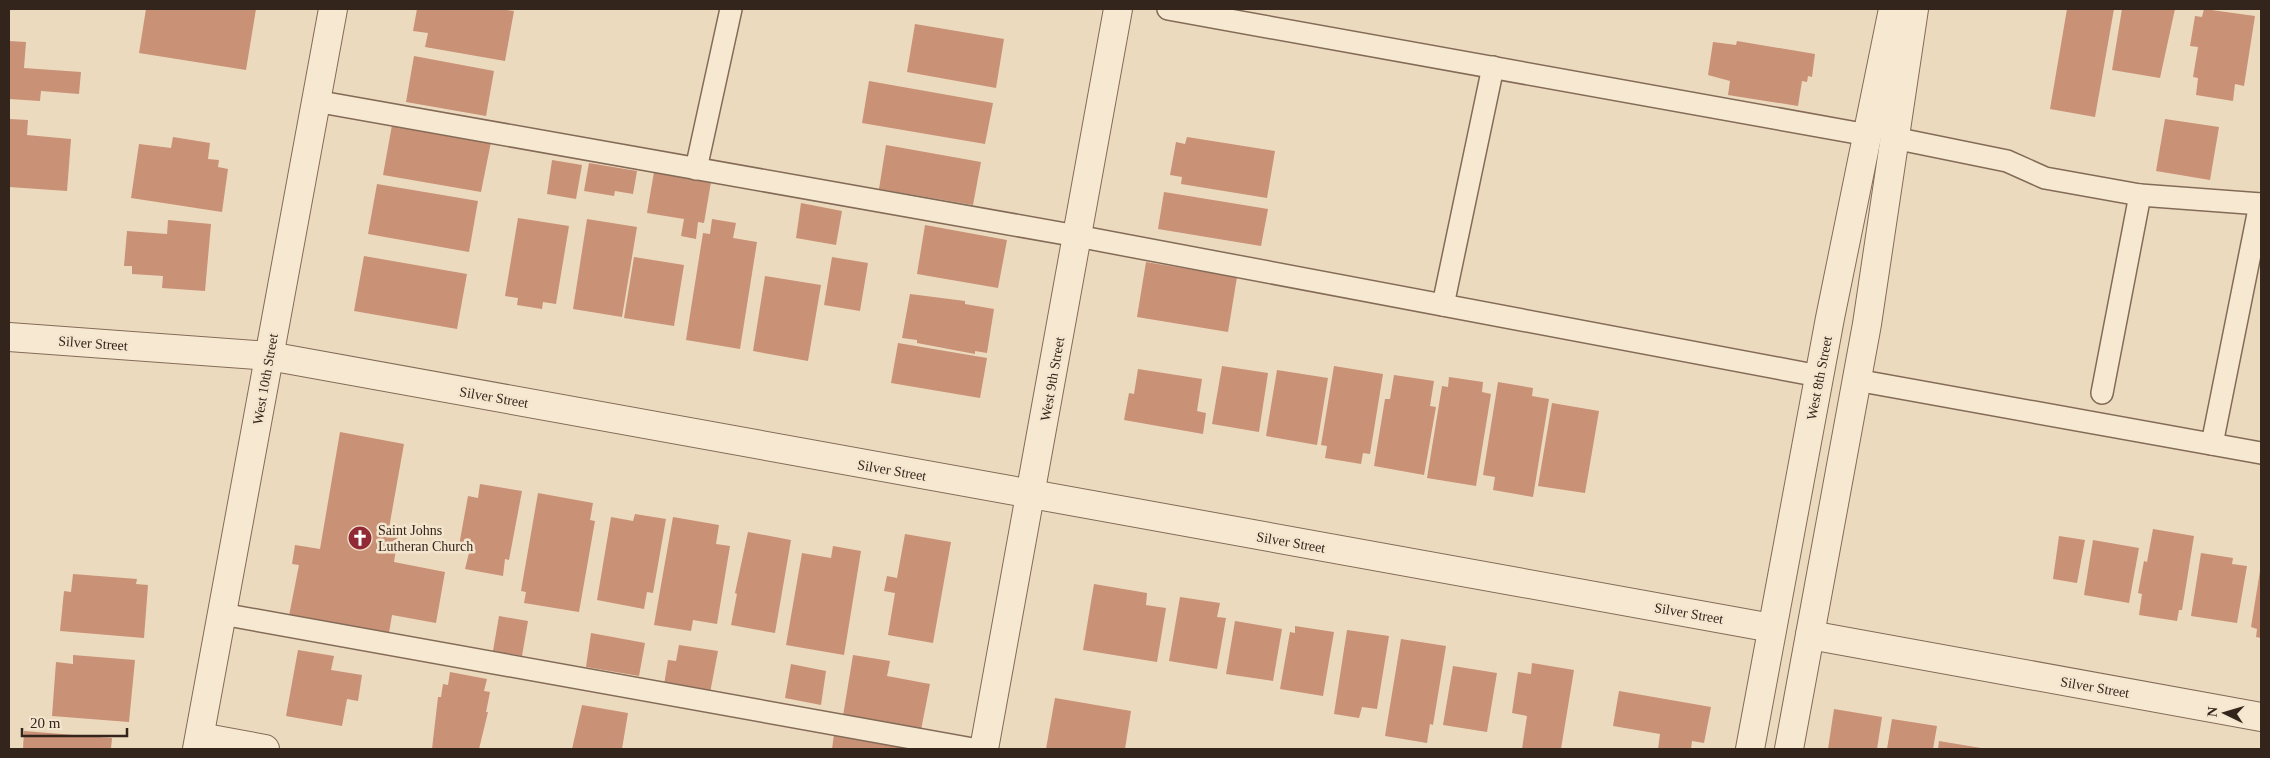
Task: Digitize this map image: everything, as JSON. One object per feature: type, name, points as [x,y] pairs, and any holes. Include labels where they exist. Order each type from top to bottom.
[{"type":"street","name":"West 10th Street","points":[[198,743],[333,9]]},
{"type":"street","name":"West 9th Street","points":[[984,749],[1118,9]]},
{"type":"street","name":"West 8th Street","points":[[1789,749],[1867,324],[1893,9]]},
{"type":"street","name":"West 8th Street","points":[[1750,749],[1819,376],[1914,9]]},
{"type":"street","name":"Silver Street","points":[[9,337],[269,356],[1772,628]]},
{"type":"street","name":"Silver Street","points":[[1810,635],[2261,717]]},
{"type":"street","points":[[198,743],[265,749]]},
{"type":"lane","points":[[696,168],[731,9]]},
{"type":"lane","points":[[1168,9],[1881,137],[2007,162],[2045,178],[2140,195],[2261,204],[2212,444]]},
{"type":"lane","points":[[1443,305],[1493,68]]},
{"type":"lane","points":[[315,101],[1077,236],[1819,376]]},
{"type":"lane","points":[[2102,393],[2140,195]]},
{"type":"lane","points":[[1856,380],[2261,453]]},
{"type":"lane","points":[[222,614],[973,749]]},
{"type":"building","points":[[146,9],[256,9],[246,70],[139,53]]},
{"type":"building","points":[[417,9],[500,9],[514,11],[505,61],[425,47],[428,33],[413,31]]},
{"type":"building","points":[[2067,9],[2114,9],[2095,117],[2050,109]]},
{"type":"building","points":[[2122,9],[2175,9],[2160,78],[2112,70]]},
{"type":"building","points":[[2204,9],[2255,16],[2244,86],[2235,84],[2233,101],[2196,95],[2198,78],[2193,77],[2198,47],[2190,46],[2195,16],[2202,17]]},
{"type":"building","points":[[915,24],[1004,39],[996,88],[907,72]]},
{"type":"building","points":[[9,41],[26,42],[24,68],[81,72],[79,94],[41,91],[40,101],[9,99]]},
{"type":"building","points":[[1737,41],[1815,54],[1812,77],[1808,76],[1807,82],[1802,81],[1798,106],[1728,95],[1730,81],[1708,75],[1713,42],[1736,45]]},
{"type":"building","points":[[414,56],[494,71],[486,116],[406,102]]},
{"type":"building","points":[[869,81],[993,103],[985,144],[862,123]]},
{"type":"building","points":[[9,119],[28,120],[27,135],[71,139],[67,191],[9,187]]},
{"type":"building","points":[[2165,119],[2219,127],[2210,180],[2156,171]]},
{"type":"building","points":[[392,125],[491,142],[481,192],[383,175]]},
{"type":"building","points":[[173,137],[210,143],[208,159],[219,160],[218,167],[228,169],[222,212],[131,198],[139,144],[171,148]]},
{"type":"building","points":[[1187,137],[1275,151],[1267,198],[1181,184],[1182,177],[1170,175],[1176,142],[1185,144]]},
{"type":"building","points":[[886,145],[981,162],[973,205],[879,189]]},
{"type":"building","points":[[552,160],[582,165],[576,199],[547,194]]},
{"type":"building","points":[[589,163],[637,171],[633,194],[615,191],[614,196],[584,191]]},
{"type":"building","points":[[654,172],[711,182],[704,223],[698,222],[696,239],[681,236],[684,219],[647,213]]},
{"type":"building","points":[[377,184],[478,201],[469,252],[368,234]]},
{"type":"building","points":[[1164,192],[1268,209],[1261,246],[1158,229]]},
{"type":"building","points":[[801,203],[842,211],[836,245],[796,238]]},
{"type":"building","points":[[518,218],[569,226],[556,304],[543,302],[542,309],[517,305],[518,298],[505,296]]},
{"type":"building","points":[[587,219],[637,227],[622,317],[573,309]]},
{"type":"building","points":[[712,219],[736,223],[733,238],[757,242],[740,349],[686,340],[703,233],[710,234]]},
{"type":"building","points":[[168,220],[211,224],[205,291],[162,288],[163,276],[132,274],[132,266],[124,266],[127,231],[167,234]]},
{"type":"building","points":[[925,225],[1007,240],[998,288],[917,274]]},
{"type":"building","points":[[364,256],[467,274],[457,329],[354,311]]},
{"type":"building","points":[[634,257],[684,265],[674,326],[624,318]]},
{"type":"building","points":[[832,257],[868,263],[860,311],[824,305]]},
{"type":"building","points":[[1146,262],[1237,277],[1228,332],[1137,317]]},
{"type":"building","points":[[765,276],[821,285],[808,361],[753,351]]},
{"type":"building","points":[[910,294],[965,301],[965,304],[994,309],[987,353],[975,351],[975,354],[917,343],[917,340],[902,338]]},
{"type":"building","points":[[898,343],[987,358],[980,398],[891,383]]},
{"type":"building","points":[[1222,366],[1268,373],[1259,432],[1212,424]]},
{"type":"building","points":[[1334,366],[1383,374],[1370,454],[1363,453],[1361,464],[1325,458],[1327,446],[1321,445]]},
{"type":"building","points":[[1138,369],[1202,379],[1197,411],[1206,413],[1203,434],[1124,420],[1129,393],[1134,394]]},
{"type":"building","points":[[1277,370],[1328,378],[1317,445],[1266,436]]},
{"type":"building","points":[[1394,375],[1434,381],[1430,406],[1436,407],[1424,475],[1374,466],[1385,399],[1390,399]]},
{"type":"building","points":[[1449,377],[1483,382],[1482,392],[1491,394],[1476,486],[1427,478],[1442,386],[1448,387]]},
{"type":"building","points":[[1498,382],[1533,388],[1532,396],[1549,399],[1533,497],[1493,490],[1495,477],[1483,475]]},
{"type":"building","points":[[1552,403],[1599,411],[1585,493],[1538,486]]},
{"type":"building","name":"Saint Johns Lutheran Church","points":[[340,432],[404,444],[389,528],[399,530],[394,562],[445,572],[436,623],[392,615],[389,633],[289,616],[299,565],[292,564],[295,545],[320,549]]},
{"type":"building","points":[[480,484],[522,491],[509,560],[505,559],[503,576],[465,569],[469,553],[458,551],[468,496],[478,498]]},
{"type":"building","points":[[538,493],[593,503],[590,520],[595,521],[579,612],[524,603],[526,592],[521,591]]},
{"type":"building","points":[[635,514],[666,519],[653,593],[647,592],[644,609],[597,600],[611,517],[633,521]]},
{"type":"building","points":[[673,517],[719,525],[716,544],[730,546],[717,624],[693,620],[691,631],[654,625]]},
{"type":"building","points":[[2153,529],[2194,536],[2182,610],[2179,610],[2177,621],[2139,615],[2142,594],[2138,593],[2144,561],[2147,562]]},
{"type":"building","points":[[748,532],[791,540],[775,633],[731,625],[737,594],[735,593]]},
{"type":"building","points":[[905,534],[951,542],[933,643],[888,635],[895,593],[884,591],[887,576],[897,578]]},
{"type":"building","points":[[2059,536],[2085,540],[2077,583],[2053,579]]},
{"type":"building","points":[[2093,540],[2139,548],[2129,603],[2084,595]]},
{"type":"building","points":[[833,546],[861,551],[844,655],[786,645],[802,553],[831,558]]},
{"type":"building","points":[[2201,553],[2233,558],[2232,564],[2247,566],[2237,623],[2191,616]]},
{"type":"building","points":[[2260,571],[2261,638],[2256,637],[2257,629],[2251,627]]},
{"type":"building","points":[[73,574],[137,579],[136,584],[148,585],[144,638],[60,631],[64,591],[71,592]]},
{"type":"building","points":[[1094,584],[1147,593],[1146,605],[1166,608],[1157,662],[1083,650]]},
{"type":"building","points":[[1180,597],[1220,603],[1217,617],[1226,618],[1217,669],[1169,661]]},
{"type":"building","points":[[499,616],[528,621],[522,656],[493,651]]},
{"type":"building","points":[[1235,621],[1282,629],[1273,681],[1226,674]]},
{"type":"building","points":[[1295,626],[1334,632],[1323,696],[1280,689],[1290,632],[1295,633]]},
{"type":"building","points":[[1347,630],[1389,636],[1377,709],[1362,707],[1359,718],[1334,714]]},
{"type":"building","points":[[591,633],[645,643],[639,676],[586,667]]},
{"type":"building","points":[[1401,639],[1446,646],[1433,725],[1430,724],[1427,743],[1385,736]]},
{"type":"building","points":[[679,645],[718,651],[710,693],[664,685],[668,660],[676,661]]},
{"type":"building","points":[[298,650],[334,656],[331,670],[362,675],[358,701],[347,699],[342,726],[286,716]]},
{"type":"building","points":[[73,655],[135,660],[129,722],[52,716],[56,662],[73,664]]},
{"type":"building","points":[[853,655],[890,661],[887,676],[930,684],[921,730],[843,716]]},
{"type":"building","points":[[1532,663],[1574,670],[1561,749],[1522,749],[1527,716],[1512,713],[1518,672],[1531,674]]},
{"type":"building","points":[[791,664],[826,671],[821,705],[785,698]]},
{"type":"building","points":[[1453,666],[1497,673],[1487,732],[1443,725]]},
{"type":"building","points":[[450,672],[487,679],[484,691],[490,692],[486,712],[488,712],[479,749],[432,749],[438,697],[441,697],[443,684],[448,685]]},
{"type":"building","points":[[1619,691],[1711,707],[1704,743],[1692,741],[1691,749],[1658,749],[1660,734],[1613,726]]},
{"type":"building","points":[[1055,698],[1131,711],[1125,749],[1046,749]]},
{"type":"building","points":[[582,705],[628,713],[622,749],[572,749]]},
{"type":"building","points":[[1834,709],[1882,717],[1877,749],[1828,749]]},
{"type":"building","points":[[1892,719],[1937,726],[1933,749],[1887,749]]},
{"type":"building","points":[[24,731],[112,738],[111,749],[23,749]]},
{"type":"building","points":[[834,734],[911,748],[911,749],[832,749]]},
{"type":"building","points":[[1939,741],[1981,748],[1981,749],[1938,749]]},
{"type":"place","name":"Saint Johns Lutheran Church","points":[[360,538]]}]
